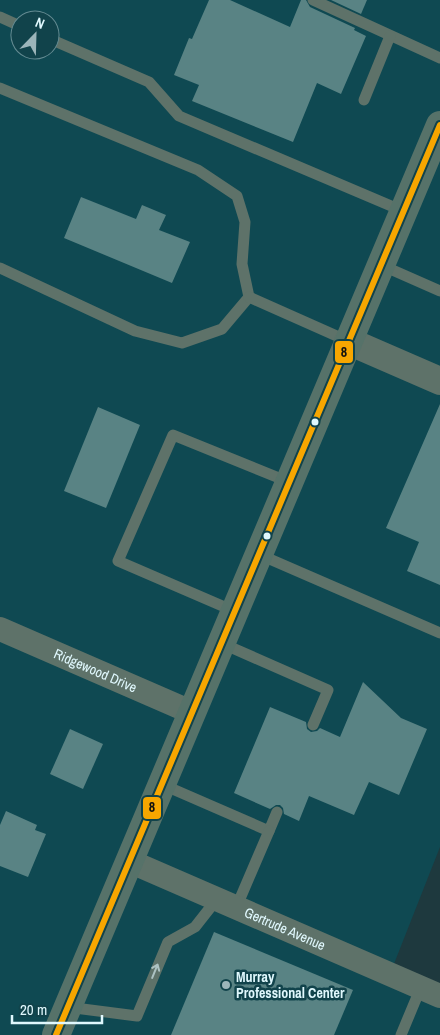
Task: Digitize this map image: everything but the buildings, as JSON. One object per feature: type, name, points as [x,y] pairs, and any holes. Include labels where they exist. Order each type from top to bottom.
[{"type":"main road","points":[[56,1035],[403,211],[433,160],[440,125]]},
{"type":"street","points":[[348,341],[440,381]]},
{"type":"street","name":"Ridgewood Drive","points":[[0,629],[191,712]]},
{"type":"street","name":"Gertrude Avenue","points":[[129,861],[430,992]]},
{"type":"lane","points":[[313,0],[440,58]]},
{"type":"lane","points":[[364,100],[390,36]]},
{"type":"lane","points":[[60,43],[149,82],[180,116],[403,211]]},
{"type":"lane","points":[[0,88],[198,170],[237,196],[245,222],[242,264],[249,296]]},
{"type":"lane","points":[[381,265],[440,291]]},
{"type":"lane","points":[[0,268],[135,331],[182,343],[222,329],[249,296]]},
{"type":"lane","points":[[249,296],[348,341]]},
{"type":"lane","points":[[234,611],[118,561],[173,435],[289,482]]},
{"type":"lane","points":[[258,554],[440,633]]},
{"type":"lane","points":[[220,643],[328,690],[313,725]]},
{"type":"lane","points":[[161,784],[269,831]]},
{"type":"lane","points":[[67,1008],[137,1016],[168,942],[195,927],[227,903],[269,831],[277,812]]},
{"type":"lane","points":[[401,1035],[430,992]]},
{"type":"shaded area","points":[[0,0],[440,0],[440,847],[390,974],[440,996],[440,1035],[0,1035]]},
{"type":"transit line","name":"8","points":[[56,1035],[440,125]]},
{"type":"place","name":"Murray Professional Center","points":[[226,985]]}]
